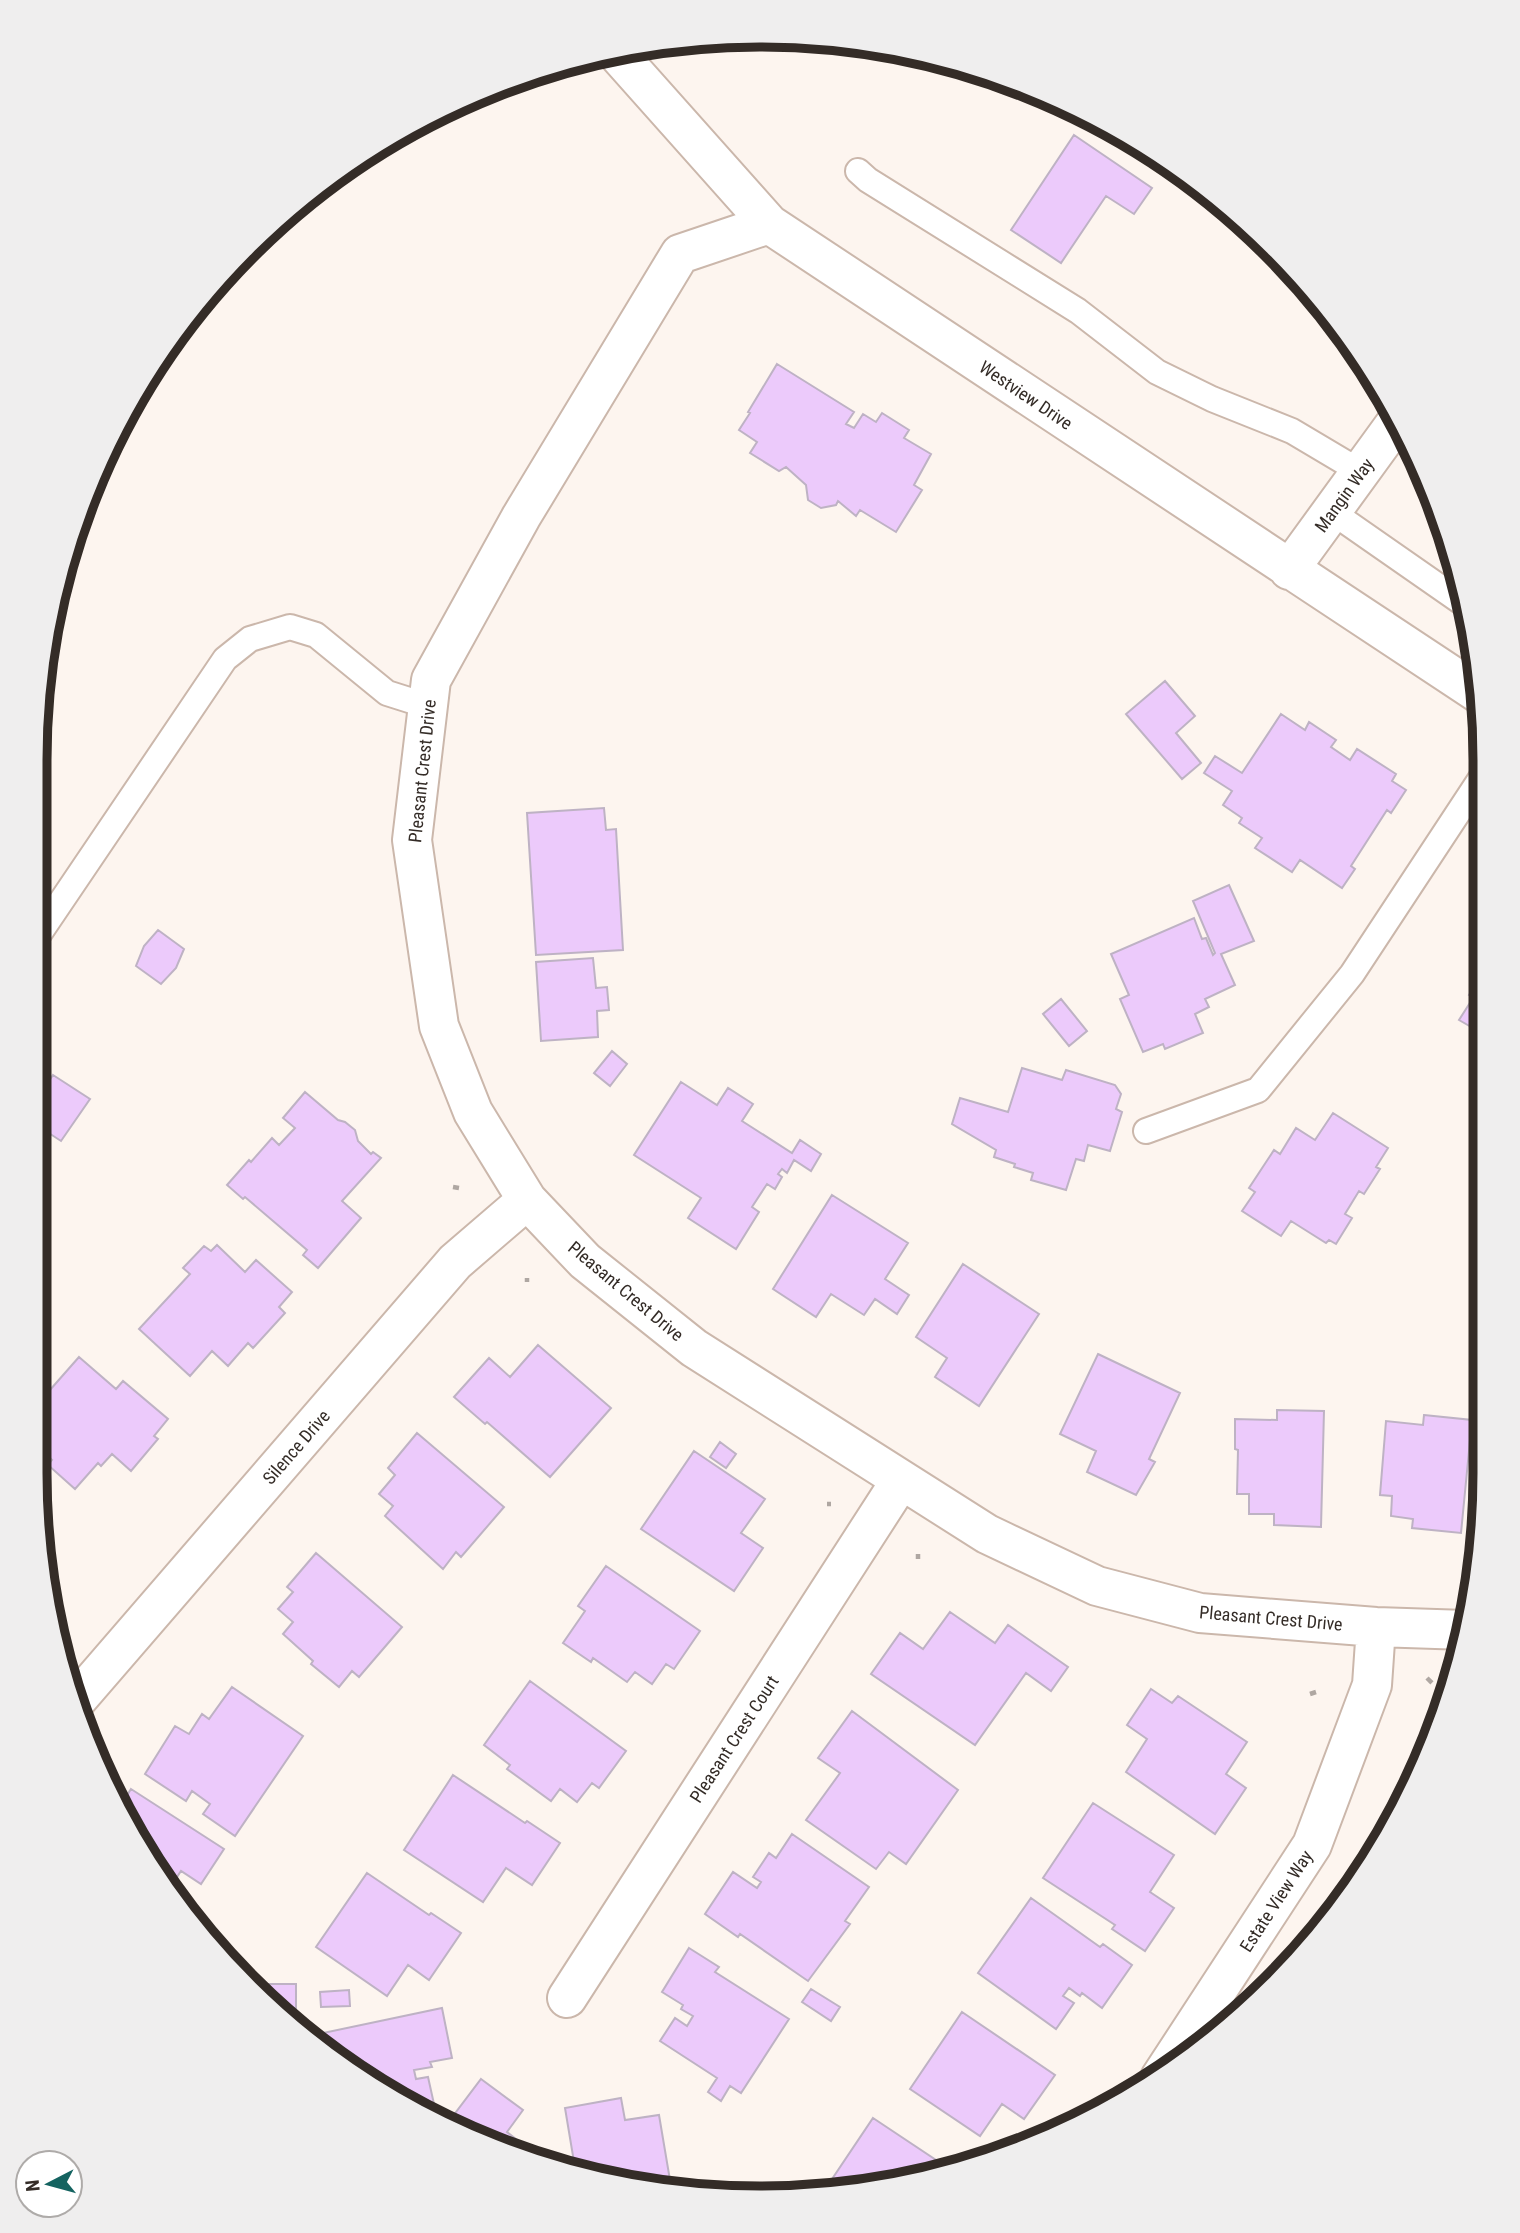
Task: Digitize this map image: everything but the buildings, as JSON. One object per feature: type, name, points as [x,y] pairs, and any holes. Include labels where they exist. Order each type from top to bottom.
[{"type":"street","name":"Westview Drive","points":[[623,61],[769,224],[1469,687]]},
{"type":"street","name":"Pleasant Crest Drive","points":[[769,224],[680,254],[515,529],[431,680],[412,840],[439,1026],[473,1112],[527,1200],[585,1261],[694,1348],[987,1534],[1097,1586],[1200,1613],[1376,1627],[1455,1630]]},
{"type":"street","name":"Mangin Way","points":[[1289,570],[1391,430]]},
{"type":"street","name":"Silence Drive","points":[[82,1693],[455,1262],[527,1200]]},
{"type":"street","name":"Pleasant Crest Court","points":[[567,1998],[901,1480]]},
{"type":"street","name":"Estate View Way","points":[[1179,2049],[1312,1845],[1372,1685],[1376,1627]]},
{"type":"lane","points":[[858,171],[868,180],[1078,311],[1157,372],[1212,399],[1292,431],[1361,472]]},
{"type":"lane","points":[[1332,512],[1453,596]]},
{"type":"lane","points":[[47,922],[225,659],[250,639],[290,627],[316,635],[387,693],[428,706]]},
{"type":"lane","points":[[1146,1131],[1258,1090],[1352,974],[1473,790]]},
{"type":"path","points":[[1427,1678],[1432,1683]]}]
